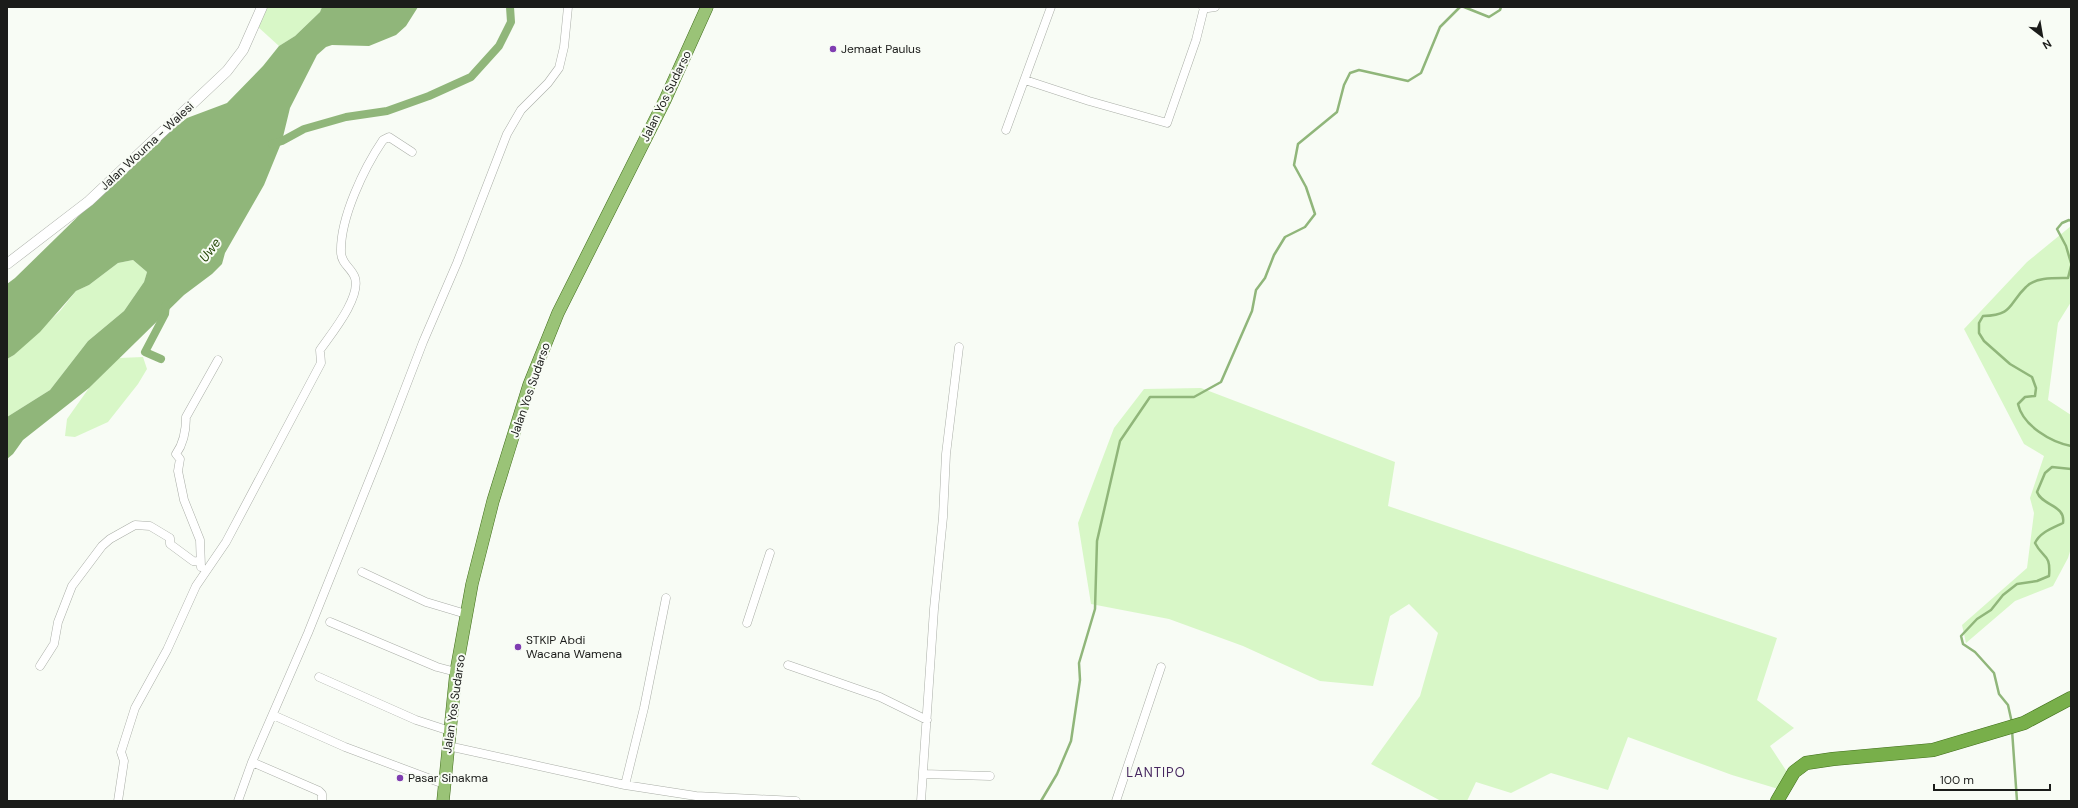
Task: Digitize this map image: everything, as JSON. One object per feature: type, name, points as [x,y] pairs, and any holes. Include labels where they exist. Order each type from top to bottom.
[{"type":"highway","points":[[1777,801],[1794,772],[1806,763],[1833,759],[1933,750],[2024,723],[2071,698]]},
{"type":"main road","name":"Jalan Yos Sudarso","points":[[443,801],[456,672],[466,614],[493,501],[529,385],[543,346],[665,100],[707,7]]},
{"type":"street","name":"Jalan Wouma - Walesi","points":[[7,264],[89,201],[227,71],[243,50],[262,7]]},
{"type":"street","points":[[238,801],[252,762],[273,715],[381,451],[422,342],[457,263],[507,134],[521,110],[548,83],[559,68],[564,47],[568,7]]},
{"type":"street","points":[[1006,130],[1051,7]]},
{"type":"street","points":[[1025,80],[1089,101],[1167,123],[1190,61],[1204,7],[1215,7]]},
{"type":"street","points":[[118,801],[124,761],[121,752],[135,708],[167,650],[201,576],[226,542],[321,363],[320,350],[338,326],[352,297],[356,284],[353,273],[345,265],[341,258],[341,248],[346,216],[362,176],[383,140],[389,137],[412,152]]},
{"type":"street","points":[[921,801],[934,609],[943,517],[946,454],[959,347]]},
{"type":"street","points":[[201,576],[200,540],[184,500],[178,471],[180,459],[176,454],[181,447],[186,428],[186,418],[218,360]]},
{"type":"street","points":[[40,666],[54,644],[58,622],[72,586],[98,550],[110,539],[134,525],[150,526],[170,538],[170,544],[193,561],[200,562]]},
{"type":"street","points":[[747,623],[770,553]]},
{"type":"street","points":[[362,572],[426,602],[466,614]]},
{"type":"street","points":[[625,785],[644,708],[666,598]]},
{"type":"street","points":[[330,622],[437,667],[456,672]]},
{"type":"street","points":[[788,665],[880,697],[927,720]]},
{"type":"street","points":[[1116,801],[1161,667]]},
{"type":"street","points":[[318,677],[416,720],[450,731]]},
{"type":"street","points":[[273,715],[346,747],[444,784]]},
{"type":"street","points":[[448,746],[625,785],[696,796],[794,801]]},
{"type":"street","points":[[252,762],[319,791],[322,794],[322,801]]},
{"type":"street","points":[[923,774],[990,776]]},
{"type":"shaded area","points":[[263,7],[322,7],[320,12],[295,36],[279,46],[257,26]]},
{"type":"shaded area","points":[[2071,226],[2071,302],[2058,323],[2048,400],[2071,415],[2071,548],[2068,558],[2053,586],[2015,601],[1966,643],[1962,625],[2027,568],[2034,513],[2030,498],[2044,456],[2024,444],[1964,329],[2027,262]]},
{"type":"shaded area","points":[[133,260],[147,272],[144,282],[124,311],[88,341],[50,390],[7,417],[7,359],[14,355],[60,311],[76,291],[89,285],[118,263]]},
{"type":"shaded area","points":[[143,357],[147,369],[138,384],[108,422],[75,437],[65,436],[67,419],[89,388],[119,358]]},
{"type":"shaded area","points":[[1201,388],[1395,462],[1388,506],[1777,638],[1757,700],[1794,728],[1770,746],[1789,775],[1782,790],[1732,775],[1628,737],[1608,790],[1551,773],[1511,793],[1476,782],[1467,801],[1441,801],[1371,764],[1420,696],[1438,633],[1409,604],[1390,616],[1373,686],[1320,681],[1243,646],[1169,619],[1091,604],[1078,523],[1114,428],[1144,389]]},
{"type":"water","name":"Uwe","points":[[322,7],[418,7],[406,26],[396,35],[369,46],[332,45],[326,47],[317,55],[290,108],[282,141],[264,185],[225,253],[222,264],[212,274],[184,295],[89,388],[23,440],[13,454],[7,459],[7,417],[50,390],[88,341],[124,311],[144,282],[147,272],[133,260],[118,263],[89,285],[76,291],[40,332],[14,355],[7,359],[7,284],[15,278],[143,153],[187,118],[227,103],[263,66],[279,46],[295,36],[320,12]]},
{"type":"waterway","points":[[272,144],[282,141],[304,129],[346,117],[387,111],[429,96],[471,77],[499,46],[511,22],[510,7]]},
{"type":"waterway","points":[[1041,801],[1057,774],[1071,741],[1080,680],[1079,663],[1095,609],[1097,541],[1120,441],[1150,397],[1194,397],[1221,382],[1252,311],[1256,290],[1265,278],[1274,255],[1285,237],[1305,227],[1315,214],[1306,187],[1294,165],[1298,144],[1337,112],[1344,85],[1350,73],[1359,70],[1408,81],[1421,73],[1440,27],[1460,7]]},
{"type":"waterway","points":[[1464,7],[1489,17],[1500,10],[1501,7]]},
{"type":"waterway","points":[[2071,221],[2069,220],[2062,223],[2057,229],[2066,246],[2071,263]]},
{"type":"waterway","points":[[2071,266],[2068,278],[2035,281],[2020,293],[2009,308],[2000,313],[1983,316],[1979,323],[1979,333],[1984,341],[2010,364],[2032,377],[2036,388],[2035,396],[2025,397],[2018,404],[2026,419],[2032,426],[2047,437],[2071,446]]},
{"type":"waterway","points":[[161,359],[145,352],[165,314],[166,304]]},
{"type":"waterway","points":[[2012,723],[2008,705],[1999,694],[1994,673],[1975,652],[1963,644],[1961,636],[1977,619],[1991,610],[2003,595],[2017,584],[2037,581],[2049,576],[2048,560],[2035,543],[2043,533],[2063,523],[2063,517],[2057,509],[2040,497],[2037,492],[2045,473],[2052,467],[2071,469]]},
{"type":"waterway","points":[[2012,730],[2017,801]]},
{"type":"place","name":"Jemaat Paulus","points":[[833,49]]},
{"type":"place","name":"STKIP Abdi Wacana Wamena","points":[[518,647]]},
{"type":"place","name":"Pasar Sinakma","points":[[400,778]]},
{"type":"district","name":"LANTIPO","points":[[1156,772]]}]
